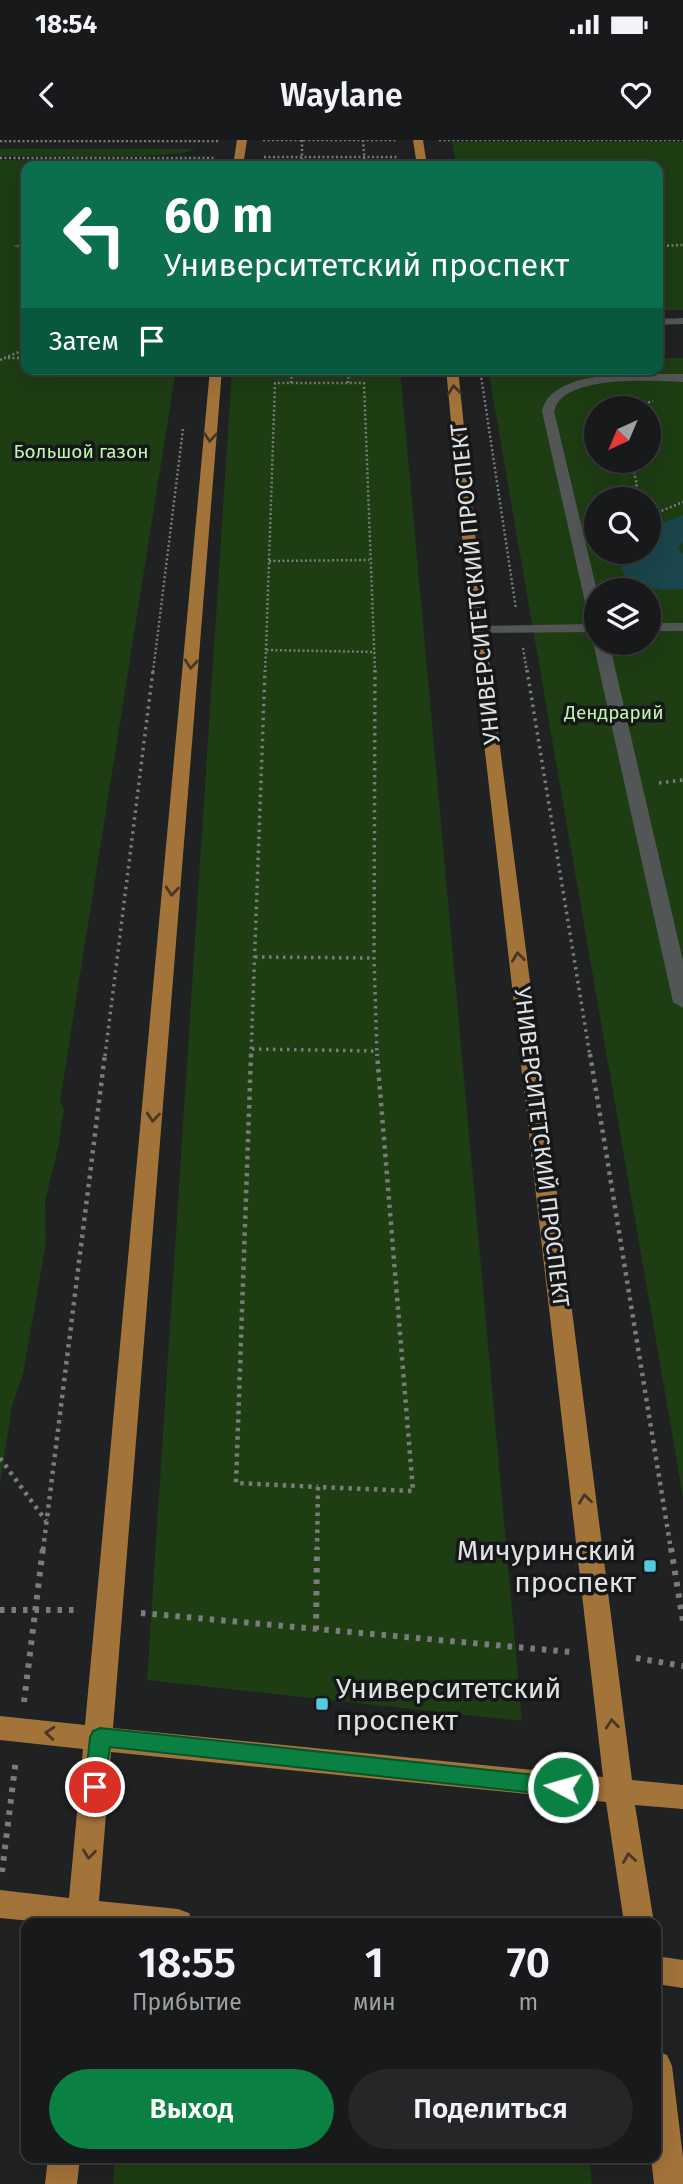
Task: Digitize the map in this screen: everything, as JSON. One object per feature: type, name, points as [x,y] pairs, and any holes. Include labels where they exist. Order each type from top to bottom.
[{"type":"main road","points":[[239,161],[242,140]]},
{"type":"main road","points":[[418,140],[421,161]]},
{"type":"main road","points":[[0,1904],[82,1918],[111,1611],[215,375]]},
{"type":"main road","name":"УНИВЕРСИТЕТСКИЙ ПРОСПЕКТ","points":[[453,375],[478,630],[619,1792],[638,1918]]},
{"type":"main road","points":[[0,1728],[683,1797]]},
{"type":"main road","points":[[661,1971],[683,1974]]},
{"type":"main road","points":[[661,2108],[670,2184]]},
{"type":"main road","points":[[61,2184],[63,2163]]},
{"type":"street","points":[[663,321],[683,321]]},
{"type":"street","points":[[586,578],[548,411],[550,403],[575,386],[602,380],[683,378]]},
{"type":"street","points":[[478,630],[584,626]]},
{"type":"street","points":[[661,627],[683,627]]},
{"type":"street","points":[[604,655],[680,977],[683,1002]]},
{"type":"path","points":[[302,140],[302,161]]},
{"type":"path","points":[[363,140],[365,161]]},
{"type":"path","points":[[257,141],[406,140]]},
{"type":"path","points":[[443,140],[683,140]]},
{"type":"path","points":[[0,141],[216,141]]},
{"type":"path","points":[[261,157],[403,157]]},
{"type":"path","points":[[0,158],[217,158]]},
{"type":"path","points":[[663,246],[683,246]]},
{"type":"path","points":[[6,358],[21,351]]},
{"type":"path","points":[[0,359],[21,358]]},
{"type":"path","points":[[291,383],[292,375]]},
{"type":"path","points":[[348,383],[349,375]]},
{"type":"path","points":[[481,375],[519,628],[683,1621]]},
{"type":"path","points":[[275,383],[348,383],[364,383],[369,559],[375,652],[373,958],[377,1051],[413,1491],[236,1483],[275,383]]},
{"type":"path","points":[[36,1609],[183,425]]},
{"type":"path","points":[[661,511],[683,502]]},
{"type":"path","points":[[268,561],[369,559]]},
{"type":"path","points":[[266,650],[375,652]]},
{"type":"path","points":[[255,957],[373,958]]},
{"type":"path","points":[[252,1049],[377,1051]]},
{"type":"path","points":[[0,1458],[46,1521]]},
{"type":"path","points":[[316,1630],[318,1488]]},
{"type":"path","points":[[0,1610],[111,1611],[564,1652],[604,1652],[683,1666]]},
{"type":"green space","points":[[452,142],[683,142],[683,310],[663,310],[663,161],[455,161]]},
{"type":"green space","points":[[0,149],[195,149],[164,155],[71,157],[0,156]]},
{"type":"green space","name":"Большой газон","points":[[209,159],[21,161],[21,375],[175,375],[60,1101],[64,1110],[45,1201],[46,1243],[23,1374],[12,1406],[0,1483],[0,160]]},
{"type":"green space","name":"Дендрарий","points":[[663,358],[683,358],[683,1497],[489,375],[663,375]]},
{"type":"green space","points":[[232,375],[401,375],[522,1721],[147,1680]]},
{"type":"green space","points":[[115,2163],[590,2163],[592,2184],[113,2184]]},
{"type":"water","points":[[683,515],[683,543],[678,547],[683,554],[683,589],[661,590],[661,578],[627,578],[622,570],[622,564],[661,564],[661,523]]},
{"type":"place","name":"Мичуринский проспект","points":[[650,1566]]},
{"type":"place","name":"Университетский проспект","points":[[322,1704]]},
{"type":"route","points":[[95,1787],[100,1737],[563,1787]]}]
